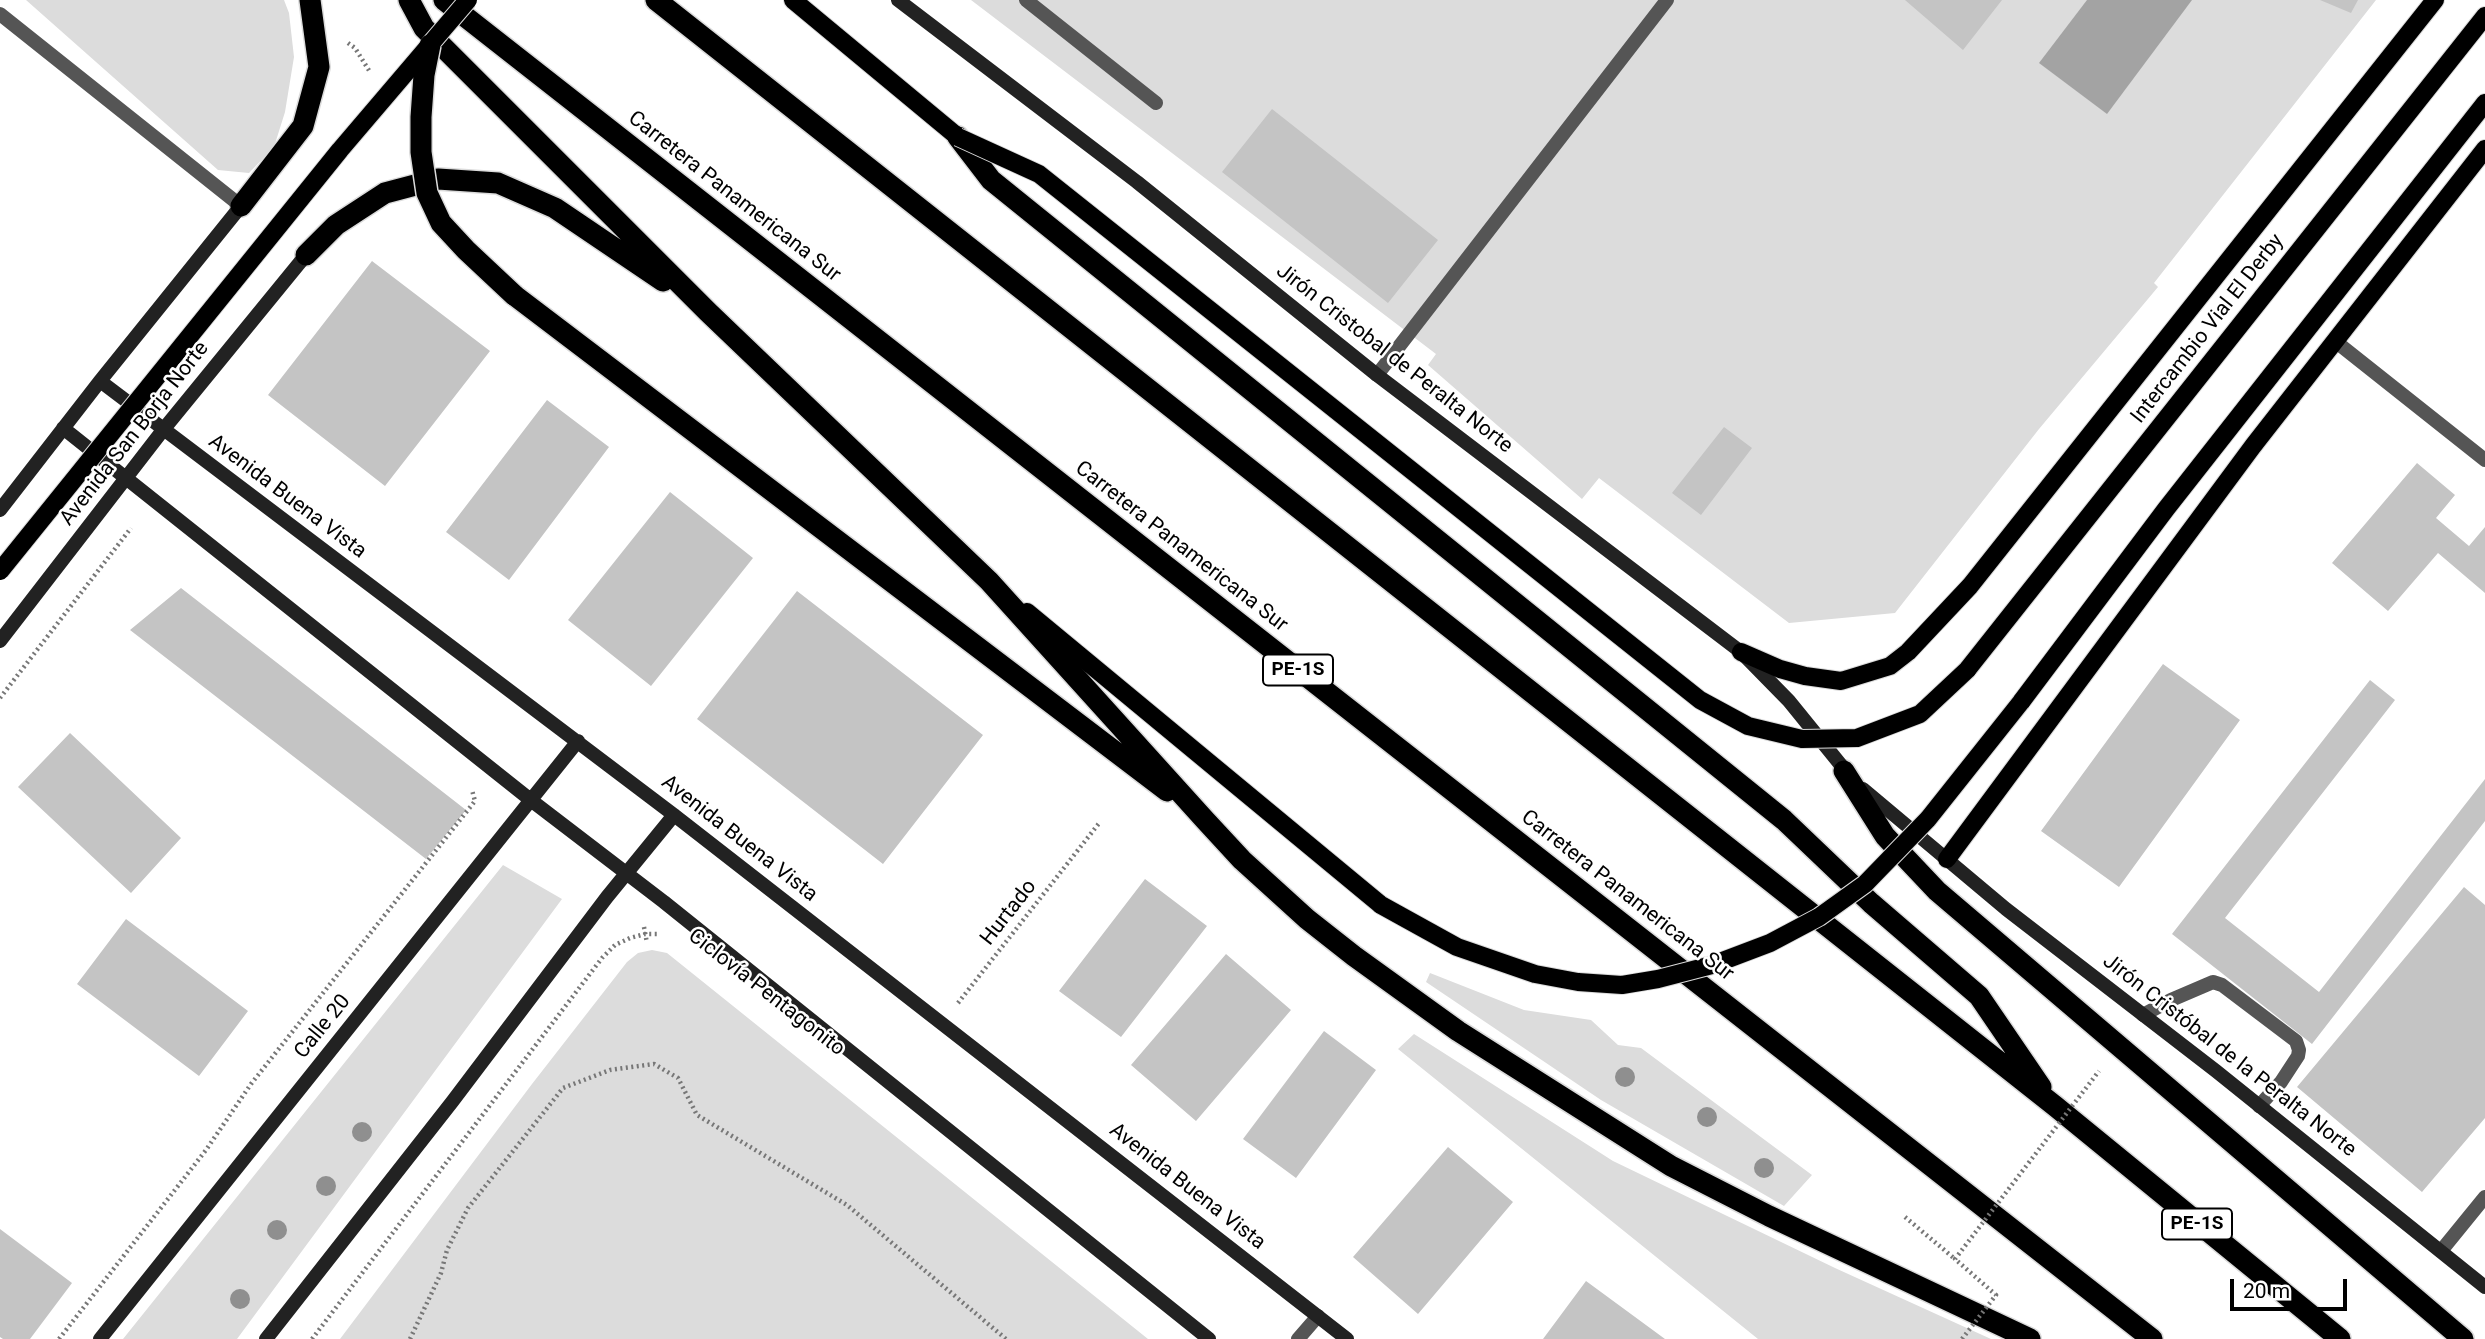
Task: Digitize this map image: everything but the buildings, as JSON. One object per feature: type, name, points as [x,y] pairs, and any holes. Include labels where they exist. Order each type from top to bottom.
[{"type":"highway","points":[[241,206],[303,126],[320,67],[310,0]]},
{"type":"highway","points":[[409,0],[424,28],[708,312],[989,581],[1242,860],[1307,919],[1458,1031],[1671,1166],[1756,1210],[2030,1339]]},
{"type":"highway","name":"Carretera Panamericana Sur","points":[[444,0],[2152,1339]]},
{"type":"highway","name":"PE-1S","points":[[656,0],[2054,1106],[2340,1339]]},
{"type":"highway","points":[[430,45],[424,75],[421,117],[421,152],[427,193],[441,223],[466,250],[514,295],[1205,820]]},
{"type":"highway","points":[[958,137],[991,180],[1784,820],[1871,903],[1979,996],[2054,1106]]},
{"type":"highway","points":[[306,255],[336,226],[385,193],[438,179],[498,183],[555,208],[708,312]]},
{"type":"highway","points":[[1844,771],[1885,836],[1937,891],[2463,1339]]},
{"type":"main road","points":[[0,571],[331,161],[468,0]]},
{"type":"main road","name":"Intercambio Vial El Derby","points":[[793,0],[958,137],[1039,174],[1700,700],[1748,726],[1802,739],[1857,738],[1920,714],[1967,670],[2485,16]]},
{"type":"main road","name":"Jirón Cristobal de Peralta Norte","points":[[898,0],[1126,174],[1377,375],[1741,652],[1789,701],[1844,771]]},
{"type":"main road","points":[[1741,652],[1793,673],[1841,681],[1890,666],[1908,652],[1970,586],[2435,0]]},
{"type":"main road","points":[[989,581],[1381,905],[1457,947],[1535,974],[1577,982],[1622,985],[1712,965],[1769,943],[1807,923],[1866,884],[1928,819],[2021,702],[2166,509],[2485,103]]},
{"type":"main road","points":[[1947,859],[2253,446],[2485,149]]},
{"type":"main road","points":[[0,510],[241,206]]},
{"type":"main road","name":"Avenida San Borja Norte","points":[[0,641],[163,430],[306,255]]},
{"type":"main road","name":"Avenida Buena Vista","points":[[100,381],[578,741],[1347,1339]]},
{"type":"main road","points":[[63,428],[532,801],[628,873],[1209,1339]]},
{"type":"main road","name":"Calle 20","points":[[100,1339],[578,741]]},
{"type":"main road","name":"Jirón Cristóbal de la Peralta Norte","points":[[1844,771],[1874,800],[2006,909],[2485,1287]]},
{"type":"main road","points":[[266,1339],[452,1102],[607,897],[674,815]]},
{"type":"street","points":[[1026,0],[1156,103]]},
{"type":"street","points":[[1377,375],[1667,0]]},
{"type":"street","points":[[0,14],[241,206]]},
{"type":"street","points":[[2335,341],[2485,460]]},
{"type":"street","points":[[2143,1015],[2213,982],[2222,985],[2296,1041],[2298,1056],[2281,1082],[2259,1106]]},
{"type":"street","points":[[2441,1251],[2485,1197]]},
{"type":"street","points":[[1298,1339],[1318,1316]]},
{"type":"path","points":[[0,698],[131,528]]},
{"type":"path","points":[[59,1339],[190,1172],[251,1084],[475,801],[469,780]]},
{"type":"path","name":"Hurtado","points":[[942,1023],[1100,822]]},
{"type":"path","points":[[644,927],[648,943]]},
{"type":"path","points":[[312,1339],[602,957],[615,945],[645,933]]},
{"type":"path","name":"Ciclovía Pentagonito","points":[[645,933],[668,937]]},
{"type":"path","points":[[410,1339],[441,1273],[447,1250],[468,1208],[563,1087],[610,1070],[654,1064],[678,1078],[697,1115],[847,1205],[1006,1339]]},
{"type":"path","points":[[1955,1259],[2099,1071]]},
{"type":"path","points":[[1905,1217],[1996,1295],[1962,1339]]},
{"type":"shaded area","points":[[26,0],[284,0],[289,13],[294,57],[285,112],[274,147],[249,173],[218,170]]},
{"type":"shaded area","points":[[971,0],[2376,0],[2154,283],[2158,287],[2039,429],[1895,613],[1789,623],[1599,478],[1582,499],[1428,365],[1436,354]]},
{"type":"shaded area","points":[[2087,0],[2192,0],[2107,114],[2039,63]]},
{"type":"shaded area","points":[[503,865],[562,899],[237,1339],[123,1339]]},
{"type":"shaded area","points":[[652,950],[667,953],[1148,1339],[340,1339],[627,962],[638,953]]},
{"type":"shaded area","points":[[1430,973],[1524,1010],[1591,1020],[1618,1045],[1641,1048],[1812,1175],[1784,1206],[1601,1100],[1426,982]]},
{"type":"shaded area","points":[[1414,1034],[1613,1161],[1835,1268],[1991,1339],[1758,1339],[1398,1049]]}]
